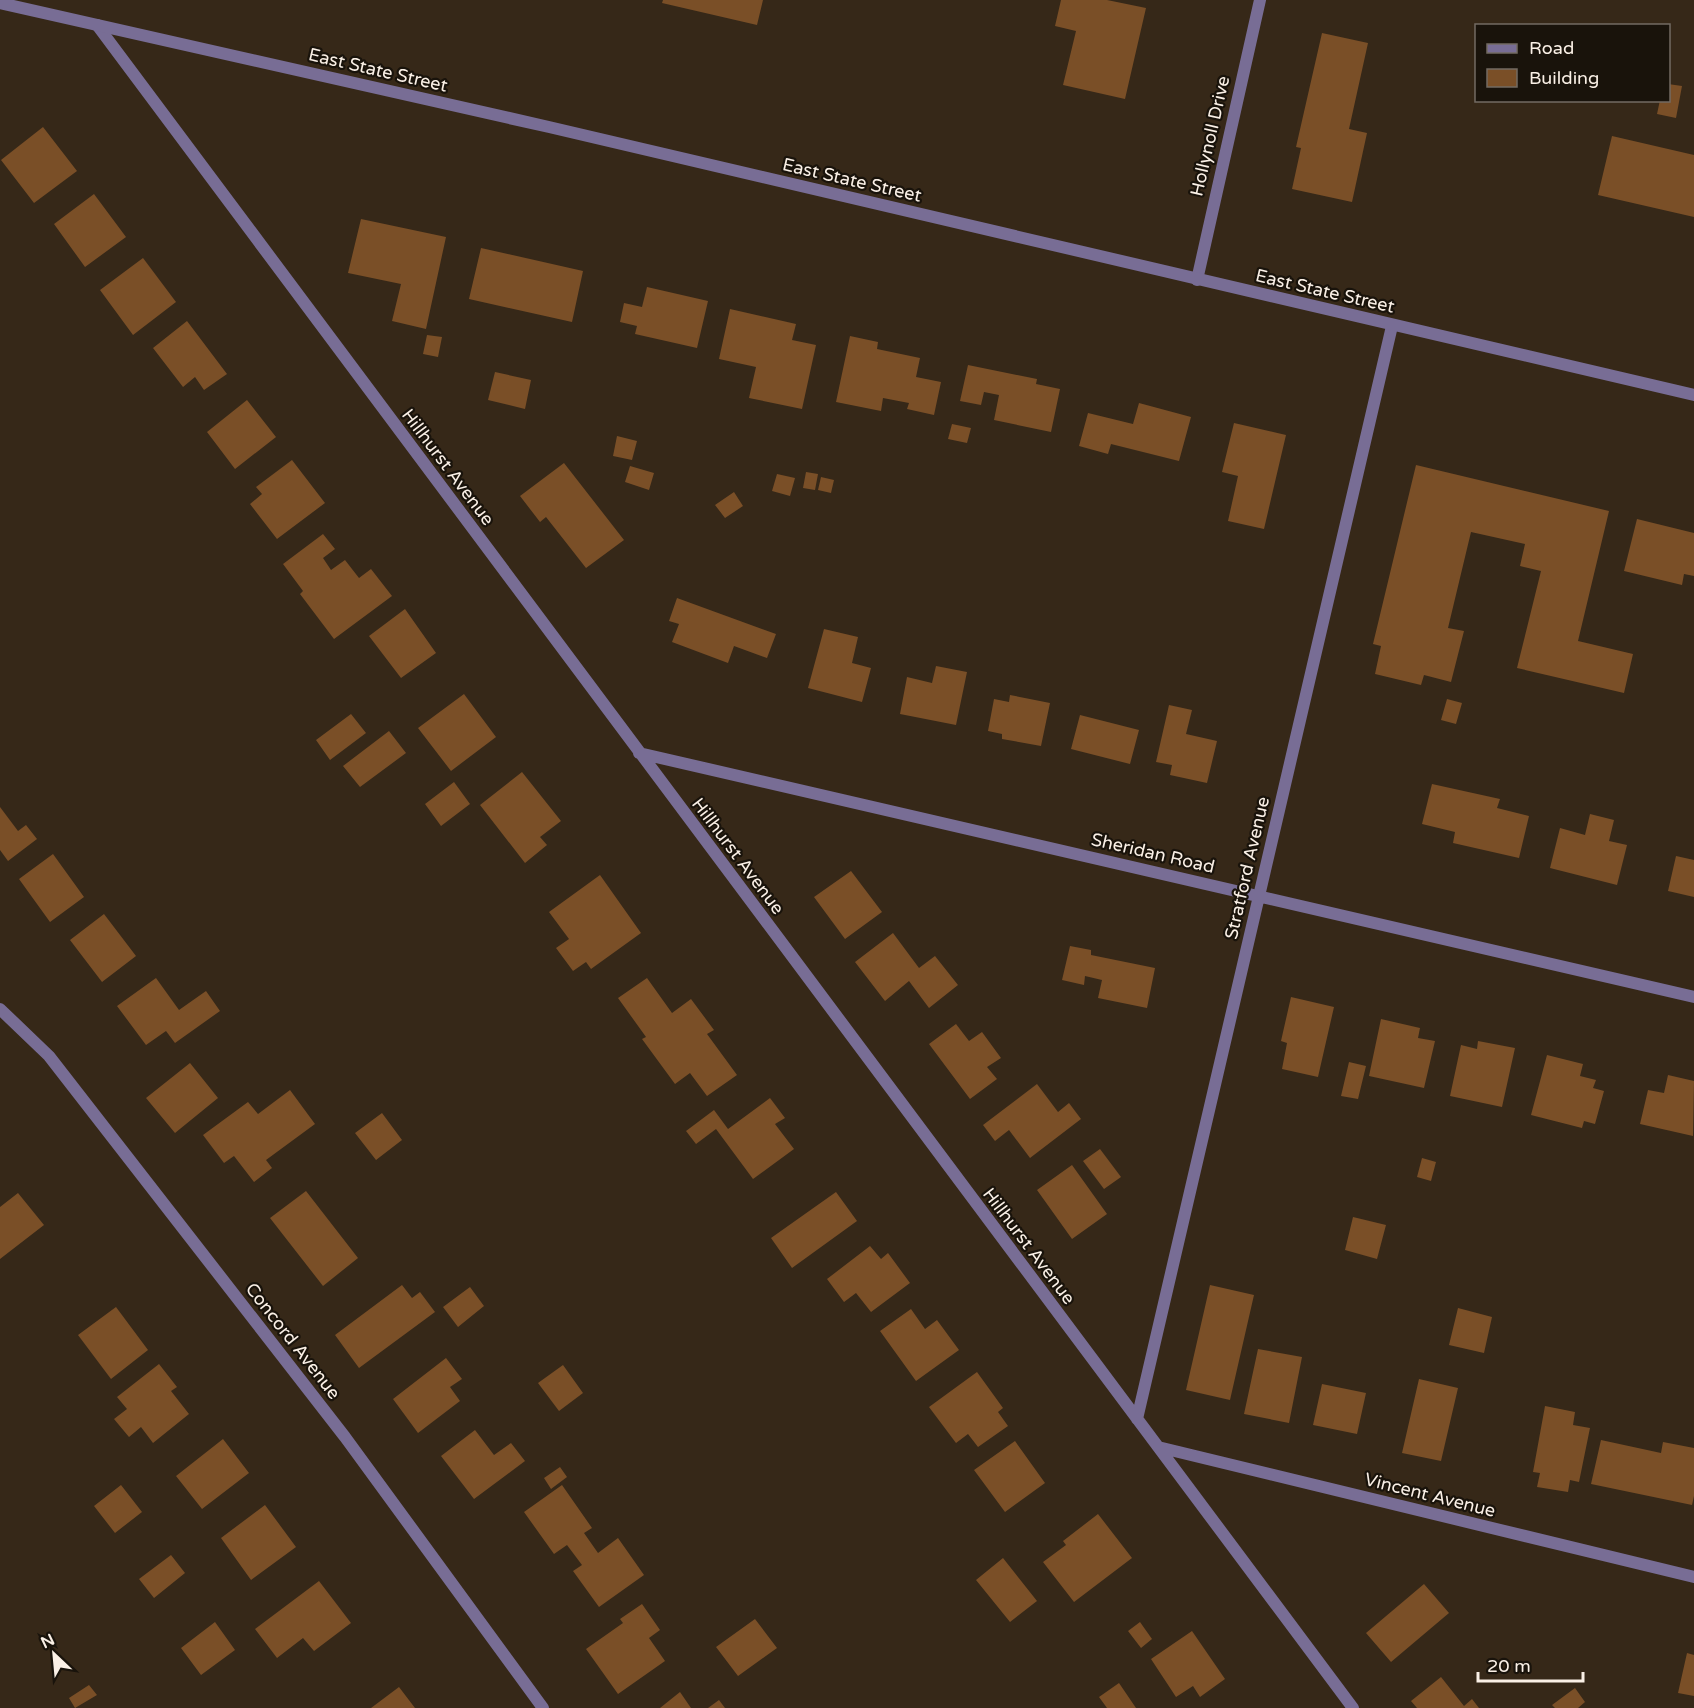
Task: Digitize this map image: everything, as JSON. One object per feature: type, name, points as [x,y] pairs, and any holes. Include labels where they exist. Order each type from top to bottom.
[{"type":"street","name":"Hollynoll Drive","points":[[1197,280],[1260,0]]},
{"type":"street","name":"East State Street","points":[[0,3],[549,127],[1694,395]]},
{"type":"street","name":"Hillhurst Avenue","points":[[97,25],[1353,1708]]},
{"type":"street","name":"Stratford Avenue","points":[[1137,1419],[1392,326]]},
{"type":"street","name":"Sheridan Road","points":[[639,753],[1694,997]]},
{"type":"street","name":"Concord Avenue","points":[[0,1010],[49,1056],[345,1437],[543,1708]]},
{"type":"street","name":"Vincent Avenue","points":[[1158,1448],[1694,1577]]},
{"type":"building","points":[[663,0],[763,0],[757,25],[662,3]]},
{"type":"building","points":[[1061,0],[1107,0],[1146,8],[1125,99],[1063,85],[1076,31],[1055,26]]},
{"type":"building","points":[[1322,33],[1368,43],[1349,129],[1367,133],[1352,202],[1292,189],[1301,148],[1296,147]]},
{"type":"building","points":[[1670,84],[1682,86],[1676,118],[1657,114],[1660,102],[1670,102]]},
{"type":"building","points":[[43,127],[77,171],[34,203],[1,160]]},
{"type":"building","points":[[1612,136],[1694,155],[1694,217],[1598,195]]},
{"type":"building","points":[[94,194],[126,237],[85,267],[54,224]]},
{"type":"building","points":[[361,219],[446,237],[426,329],[392,321],[401,284],[348,273]]},
{"type":"building","points":[[481,248],[583,271],[572,322],[469,299]]},
{"type":"building","points":[[143,258],[176,302],[133,335],[100,290]]},
{"type":"building","points":[[647,287],[708,301],[697,348],[635,334],[637,326],[620,322],[624,303],[642,307]]},
{"type":"building","points":[[730,309],[796,324],[792,340],[816,345],[802,409],[749,398],[756,367],[719,359]]},
{"type":"building","points":[[187,321],[227,374],[204,390],[195,377],[183,387],[153,348]]},
{"type":"building","points":[[427,335],[442,337],[438,357],[423,354]]},
{"type":"building","points":[[850,336],[878,342],[877,349],[920,358],[916,377],[941,382],[934,415],[907,409],[909,403],[883,398],[881,411],[836,402]]},
{"type":"building","points":[[968,365],[1037,379],[1036,384],[1060,389],[1051,432],[994,420],[999,395],[984,392],[981,405],[960,401]]},
{"type":"building","points":[[495,372],[531,380],[525,409],[488,400]]},
{"type":"building","points":[[247,400],[276,437],[235,469],[207,432]]},
{"type":"building","points":[[1139,403],[1191,417],[1179,461],[1111,444],[1108,454],[1079,446],[1088,413],[1133,424]]},
{"type":"building","points":[[1234,423],[1286,435],[1264,529],[1228,521],[1238,476],[1222,472]]},
{"type":"building","points":[[952,424],[971,428],[967,443],[948,439]]},
{"type":"building","points":[[617,436],[637,441],[632,460],[613,456]]},
{"type":"building","points":[[292,460],[325,503],[277,539],[250,504],[262,494],[256,487]]},
{"type":"building","points":[[564,463],[624,540],[586,568],[546,517],[540,522],[520,496]]},
{"type":"building","points":[[1416,465],[1609,511],[1578,641],[1633,654],[1624,693],[1517,668],[1541,571],[1520,566],[1525,544],[1471,532],[1448,628],[1464,631],[1451,682],[1424,675],[1421,685],[1375,674],[1381,646],[1373,644]]},
{"type":"building","points":[[630,466],[654,473],[649,490],[625,482]]},
{"type":"building","points":[[806,472],[818,474],[815,490],[803,488]]},
{"type":"building","points":[[777,474],[795,478],[790,496],[772,491]]},
{"type":"building","points":[[821,477],[834,480],[831,493],[818,490]]},
{"type":"building","points":[[734,492],[743,506],[725,518],[715,505]]},
{"type":"building","points":[[1637,519],[1694,533],[1694,576],[1684,574],[1682,585],[1624,571]]},
{"type":"building","points":[[323,534],[335,549],[323,558],[331,570],[345,560],[359,578],[371,569],[392,596],[334,639],[300,594],[303,591],[283,564]]},
{"type":"building","points":[[677,598],[776,634],[767,658],[734,646],[728,663],[672,642],[679,624],[669,621]]},
{"type":"building","points":[[405,609],[436,653],[401,678],[369,636]]},
{"type":"building","points":[[824,629],[858,637],[852,663],[871,668],[862,702],[808,688]]},
{"type":"building","points":[[936,666],[967,672],[956,725],[900,714],[907,677],[932,683]]},
{"type":"building","points":[[464,694],[496,737],[451,771],[418,728]]},
{"type":"building","points":[[1010,695],[1050,703],[1041,746],[1002,739],[1002,734],[988,731],[994,699],[1009,702]]},
{"type":"building","points":[[1447,699],[1462,703],[1456,724],[1441,720]]},
{"type":"building","points":[[1169,705],[1192,710],[1186,734],[1217,741],[1207,783],[1170,775],[1172,765],[1156,762]]},
{"type":"building","points":[[351,714],[366,733],[330,760],[316,740]]},
{"type":"building","points":[[1080,715],[1139,730],[1130,764],[1071,749]]},
{"type":"building","points":[[389,731],[406,753],[360,787],[343,766]]},
{"type":"building","points":[[522,772],[561,821],[540,837],[547,845],[525,863],[480,805]]},
{"type":"building","points":[[454,782],[470,804],[441,826],[425,804]]},
{"type":"building","points":[[1432,784],[1500,799],[1497,808],[1529,816],[1519,858],[1453,843],[1455,832],[1422,824]]},
{"type":"building","points":[[0,807],[18,831],[26,825],[37,839],[8,861],[0,850]]},
{"type":"building","points":[[1590,814],[1614,820],[1609,841],[1627,845],[1617,885],[1550,868],[1560,828],[1585,835]]},
{"type":"building","points":[[53,854],[84,897],[50,922],[19,879]]},
{"type":"building","points":[[1676,856],[1694,860],[1694,897],[1668,891]]},
{"type":"building","points":[[851,871],[882,912],[845,939],[814,897]]},
{"type":"building","points":[[600,875],[641,933],[591,969],[586,962],[573,971],[556,948],[569,939],[549,912]]},
{"type":"building","points":[[104,914],[136,956],[102,982],[70,940]]},
{"type":"building","points":[[893,933],[919,968],[935,956],[958,985],[929,1008],[909,981],[885,1001],[855,962]]},
{"type":"building","points":[[1070,946],[1091,950],[1091,955],[1155,968],[1147,1008],[1098,998],[1102,980],[1085,976],[1084,985],[1062,980]]},
{"type":"building","points":[[156,978],[179,1010],[206,991],[220,1011],[175,1043],[166,1031],[146,1045],[117,1006]]},
{"type":"building","points":[[647,978],[672,1013],[691,999],[714,1030],[707,1034],[737,1075],[707,1096],[690,1073],[675,1084],[642,1039],[646,1037],[618,998]]},
{"type":"building","points":[[1291,997],[1334,1007],[1318,1077],[1282,1069],[1287,1043],[1281,1041]]},
{"type":"building","points":[[1381,1019],[1420,1028],[1418,1038],[1435,1041],[1424,1088],[1369,1076]]},
{"type":"building","points":[[956,1024],[969,1041],[982,1032],[1001,1058],[987,1067],[997,1079],[970,1099],[929,1044]]},
{"type":"building","points":[[1478,1041],[1515,1048],[1502,1107],[1450,1096],[1461,1045],[1477,1049]]},
{"type":"building","points":[[1547,1055],[1583,1064],[1580,1076],[1596,1080],[1593,1088],[1604,1091],[1595,1124],[1584,1121],[1582,1128],[1531,1115]]},
{"type":"building","points":[[1349,1062],[1366,1066],[1358,1099],[1341,1096]]},
{"type":"building","points":[[190,1063],[218,1098],[175,1133],[146,1098]]},
{"type":"building","points":[[1668,1075],[1694,1081],[1693,1136],[1640,1124],[1648,1090],[1664,1093]]},
{"type":"building","points":[[1037,1084],[1058,1112],[1069,1103],[1081,1119],[1030,1158],[1009,1130],[995,1141],[983,1125]]},
{"type":"building","points":[[290,1090],[315,1124],[266,1160],[272,1168],[254,1182],[234,1156],[224,1163],[203,1135],[248,1102],[258,1114]]},
{"type":"building","points":[[770,1098],[785,1118],[775,1124],[794,1149],[753,1179],[716,1129],[696,1144],[686,1131],[714,1110],[728,1129]]},
{"type":"building","points":[[382,1113],[402,1140],[376,1160],[355,1133]]},
{"type":"building","points":[[1100,1149],[1121,1177],[1104,1189],[1083,1161]]},
{"type":"building","points":[[1422,1158],[1436,1162],[1431,1181],[1417,1177]]},
{"type":"building","points":[[1072,1165],[1107,1214],[1072,1239],[1037,1190]]},
{"type":"building","points":[[306,1191],[358,1258],[323,1286],[270,1218]]},
{"type":"building","points":[[836,1192],[857,1221],[792,1268],[771,1238]]},
{"type":"building","points":[[18,1193],[44,1225],[0,1259],[0,1207]]},
{"type":"building","points":[[1353,1217],[1386,1225],[1377,1259],[1345,1250]]},
{"type":"building","points":[[870,1246],[881,1259],[888,1253],[910,1283],[871,1312],[856,1293],[844,1302],[827,1279]]},
{"type":"building","points":[[402,1285],[412,1298],[420,1292],[435,1312],[359,1368],[335,1335]]},
{"type":"building","points":[[1210,1285],[1254,1295],[1230,1400],[1186,1390]]},
{"type":"building","points":[[470,1287],[484,1306],[458,1327],[443,1307]]},
{"type":"building","points":[[116,1307],[148,1350],[111,1379],[78,1335]]},
{"type":"building","points":[[1458,1308],[1492,1317],[1484,1353],[1449,1345]]},
{"type":"building","points":[[911,1309],[925,1329],[937,1320],[959,1350],[916,1381],[880,1331]]},
{"type":"building","points":[[1258,1349],[1302,1357],[1289,1423],[1244,1414]]},
{"type":"building","points":[[446,1358],[462,1379],[450,1387],[460,1401],[418,1433],[393,1399]]},
{"type":"building","points":[[159,1364],[177,1387],[171,1391],[189,1414],[153,1443],[141,1427],[129,1437],[114,1419],[127,1409],[117,1397]]},
{"type":"building","points":[[563,1365],[583,1393],[559,1411],[538,1383]]},
{"type":"building","points":[[977,1372],[1003,1408],[998,1412],[1008,1426],[978,1447],[968,1434],[956,1443],[929,1407]]},
{"type":"building","points":[[1419,1379],[1458,1388],[1441,1461],[1402,1453]]},
{"type":"building","points":[[1322,1384],[1366,1393],[1357,1434],[1313,1425]]},
{"type":"building","points":[[1545,1406],[1575,1412],[1573,1425],[1590,1428],[1579,1482],[1570,1480],[1568,1492],[1537,1487],[1540,1473],[1533,1472]]},
{"type":"building","points":[[475,1430],[494,1455],[511,1443],[525,1461],[474,1499],[441,1456]]},
{"type":"building","points":[[223,1439],[249,1473],[202,1509],[176,1476]]},
{"type":"building","points":[[1601,1440],[1661,1453],[1663,1442],[1694,1448],[1692,1505],[1591,1484]]},
{"type":"building","points":[[1015,1441],[1045,1483],[1005,1512],[974,1470]]},
{"type":"building","points":[[560,1467],[567,1477],[551,1489],[544,1478]]},
{"type":"building","points":[[121,1485],[142,1512],[115,1533],[94,1506]]},
{"type":"building","points":[[562,1485],[592,1528],[584,1533],[598,1553],[618,1538],[644,1575],[599,1607],[573,1571],[582,1565],[567,1545],[554,1554],[524,1512]]},
{"type":"building","points":[[265,1505],[296,1547],[251,1580],[221,1538]]},
{"type":"building","points":[[1098,1514],[1132,1558],[1074,1602],[1043,1562],[1066,1545],[1063,1541]]},
{"type":"building","points":[[171,1555],[185,1573],[154,1598],[139,1579]]},
{"type":"building","points":[[1003,1558],[1037,1601],[1010,1622],[976,1580]]},
{"type":"building","points":[[319,1581],[351,1623],[314,1651],[303,1638],[277,1658],[255,1629]]},
{"type":"building","points":[[1424,1584],[1449,1613],[1391,1662],[1366,1633]]},
{"type":"building","points":[[642,1604],[660,1630],[649,1638],[665,1661],[618,1694],[586,1649],[623,1623],[620,1619]]},
{"type":"building","points":[[755,1619],[777,1648],[738,1676],[716,1647]]},
{"type":"building","points":[[215,1622],[235,1650],[201,1675],[181,1648]]},
{"type":"building","points":[[1140,1622],[1152,1639],[1141,1648],[1128,1631]]},
{"type":"building","points":[[1192,1631],[1225,1679],[1200,1697],[1193,1686],[1176,1697],[1151,1659]]},
{"type":"building","points":[[1687,1653],[1694,1655],[1694,1696],[1678,1693]]},
{"type":"building","points":[[1441,1677],[1464,1706],[1472,1699],[1479,1708],[1417,1708],[1411,1701]]},
{"type":"building","points":[[1119,1683],[1136,1708],[1107,1708],[1099,1697]]},
{"type":"building","points":[[89,1685],[97,1695],[75,1708],[69,1698]]},
{"type":"building","points":[[399,1687],[415,1708],[371,1708]]},
{"type":"building","points":[[1575,1688],[1585,1702],[1578,1708],[1555,1708],[1552,1705]]},
{"type":"building","points":[[680,1692],[691,1708],[660,1708]]},
{"type":"building","points":[[719,1700],[725,1708],[708,1708]]}]
